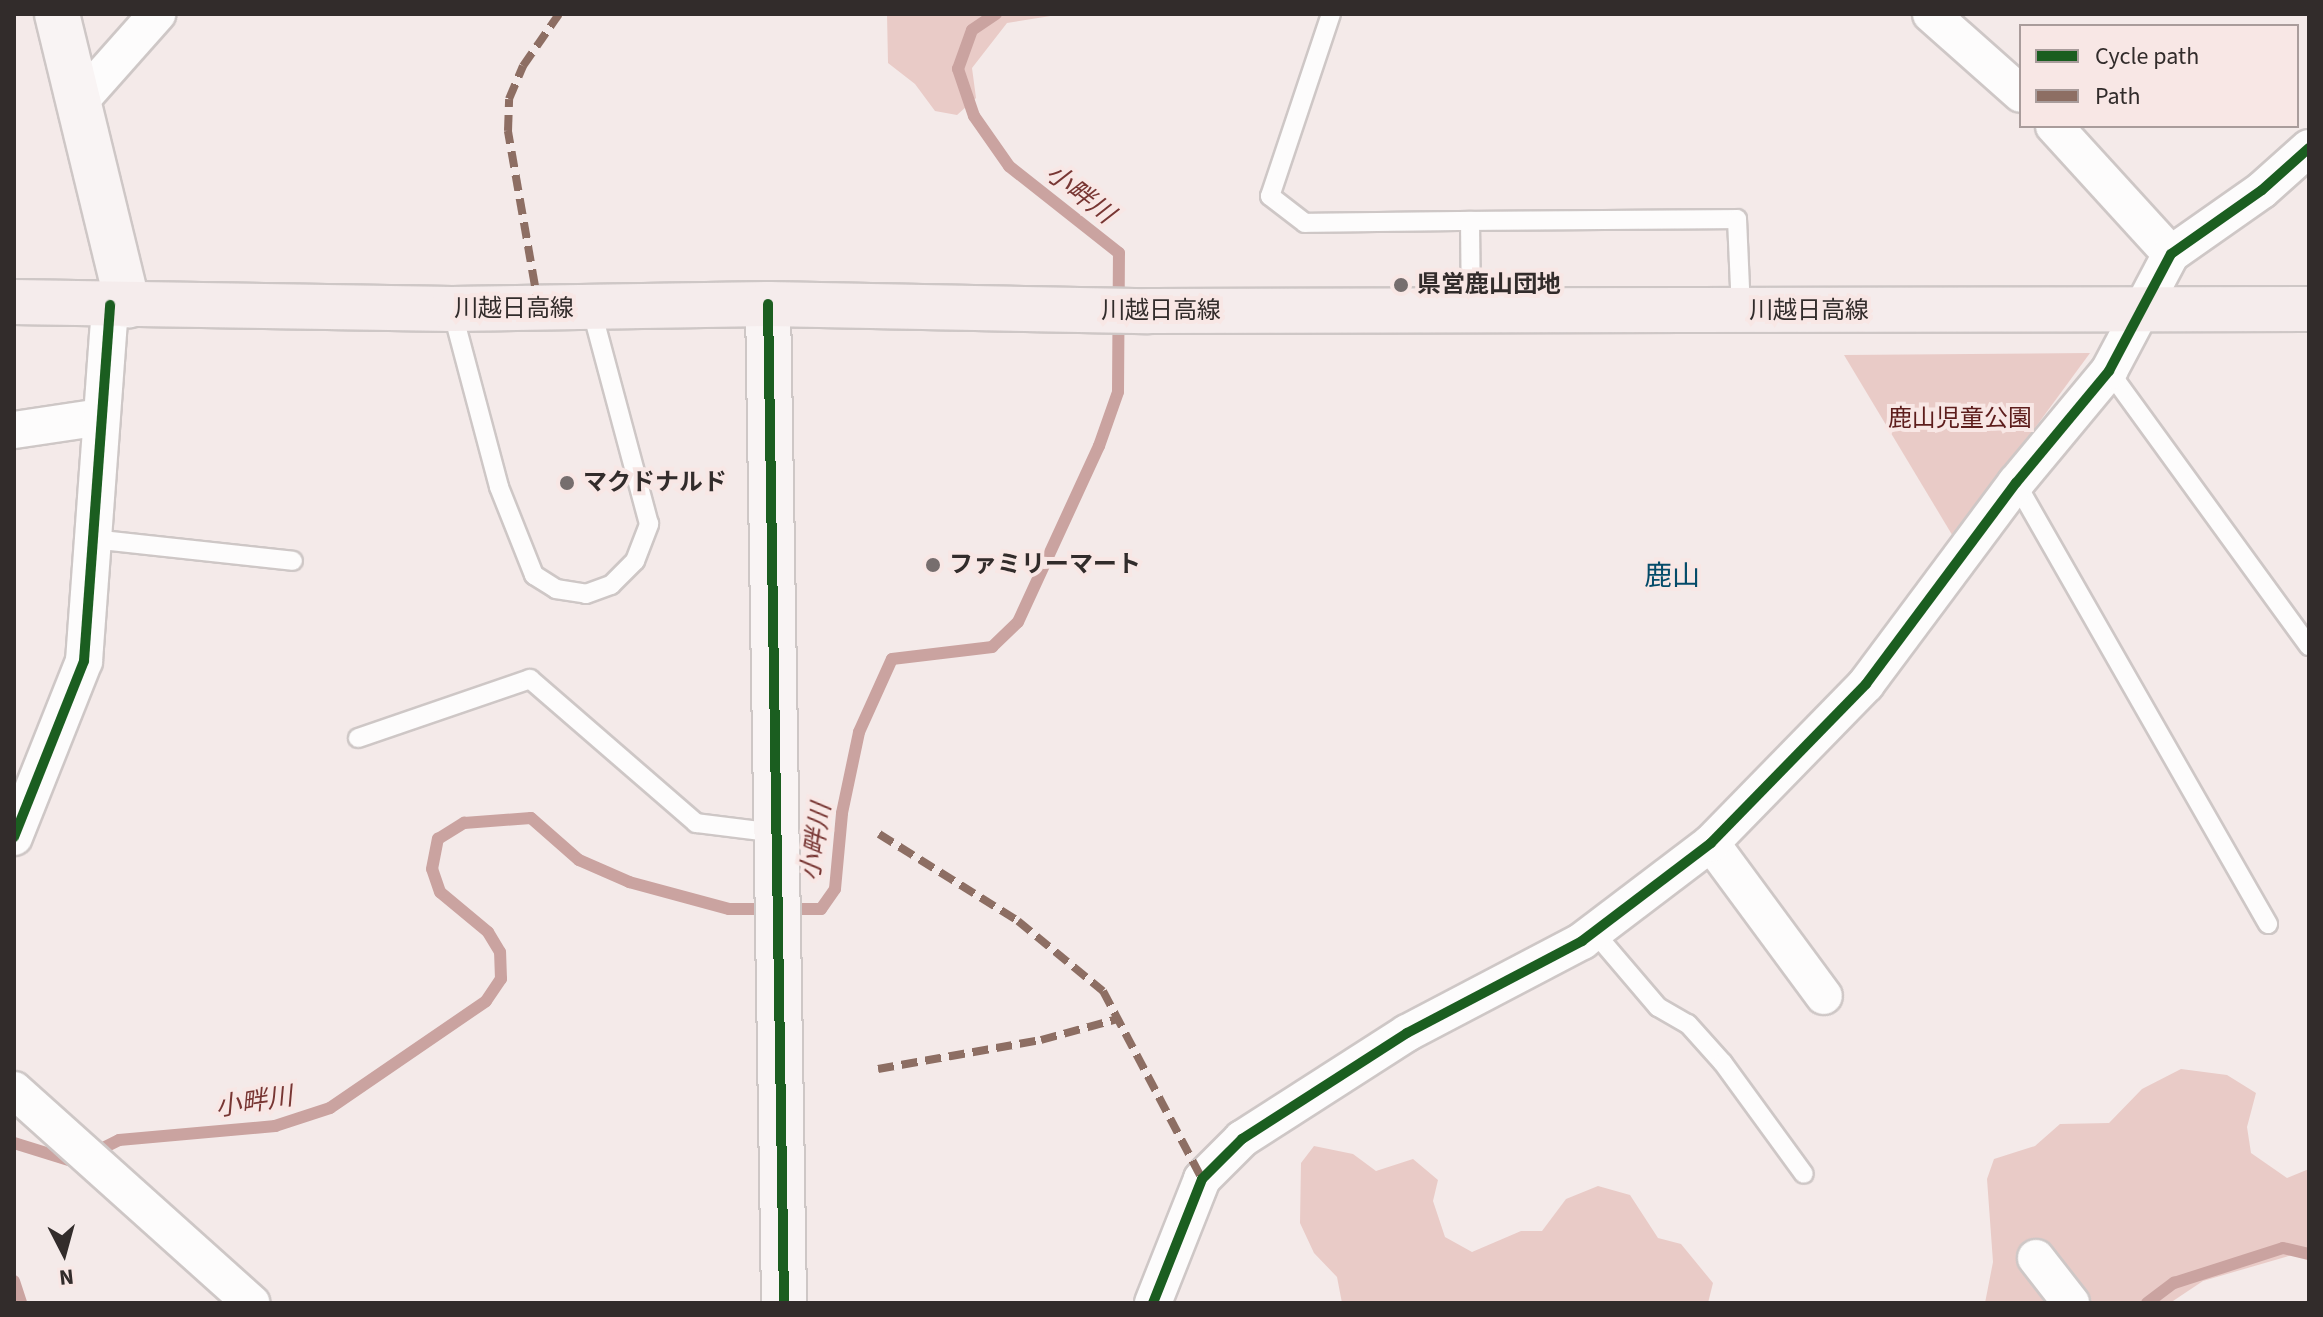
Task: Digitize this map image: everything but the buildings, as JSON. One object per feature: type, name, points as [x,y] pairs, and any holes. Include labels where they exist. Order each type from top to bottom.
[{"type":"main road","name":"川越日高線","points":[[14,302],[452,309],[768,304],[1094,311],[2309,309]]},
{"type":"street","points":[[14,837],[84,661],[101,417],[119,305],[79,102],[57,14]]},
{"type":"street","points":[[79,102],[157,14]]},
{"type":"street","points":[[1931,14],[2019,92]]},
{"type":"street","points":[[2056,128],[2171,254]]},
{"type":"street","points":[[1153,1303],[1202,1179],[1242,1139],[1407,1033],[1594,932],[1711,843],[1866,684],[2016,483],[2109,371],[2171,254],[2262,190],[2309,148]]},
{"type":"street","points":[[768,304],[784,1303]]},
{"type":"street","points":[[14,430],[101,417]]},
{"type":"street","points":[[1711,843],[1824,996]]},
{"type":"street","points":[[14,1090],[251,1303]]},
{"type":"street","points":[[2036,1258],[2071,1303]]},
{"type":"lane","points":[[1331,14],[1270,196],[1305,223],[1737,219],[1741,312]]},
{"type":"lane","points":[[1470,221],[1471,312]]},
{"type":"lane","points":[[452,309],[499,487],[534,575],[556,589],[586,594],[611,585],[635,561],[649,524],[591,308]]},
{"type":"lane","points":[[2109,371],[2309,646]]},
{"type":"lane","points":[[2016,483],[2268,924]]},
{"type":"lane","points":[[92,539],[293,561]]},
{"type":"lane","points":[[358,738],[530,679],[696,823],[776,833]]},
{"type":"lane","points":[[1594,932],[1658,1007],[1688,1024],[1723,1063],[1804,1174]]},
{"type":"green space","points":[[887,14],[1063,14],[1007,23],[972,68],[976,98],[957,115],[935,111],[915,84],[888,63]]},
{"type":"green space","name":"鹿山児童公園","points":[[2090,353],[1954,538],[1844,355]]},
{"type":"green space","points":[[2181,1069],[2227,1075],[2256,1093],[2247,1127],[2251,1153],[2287,1178],[2309,1169],[2309,1250],[2203,1281],[2170,1303],[1985,1303],[1993,1262],[1987,1179],[1994,1159],[2035,1146],[2060,1124],[2109,1123],[2142,1089]]},
{"type":"green space","points":[[1314,1146],[1353,1154],[1376,1171],[1413,1159],[1438,1180],[1433,1201],[1445,1237],[1472,1252],[1521,1231],[1542,1231],[1566,1199],[1598,1186],[1630,1195],[1658,1238],[1681,1244],[1713,1283],[1708,1303],[1342,1303],[1337,1277],[1314,1253],[1300,1223],[1301,1163]]},
{"type":"waterway","name":"小畔川","points":[[14,1143],[75,1162],[119,1140],[275,1126],[330,1108],[486,1001],[501,979],[500,952],[488,932],[440,892],[432,869],[438,839],[464,823],[531,818],[579,860],[629,882],[729,909],[821,909],[835,889],[842,813],[859,732],[892,659],[992,647],[1018,622],[1099,446],[1118,392],[1119,253],[1009,166],[974,116],[958,69],[972,30],[996,14]]},
{"type":"waterway","points":[[2147,1303],[2174,1283],[2283,1248],[2309,1254]]},
{"type":"waterway","name":"小畔川","points":[[14,1281],[21,1303]]},
{"type":"marked path","points":[[539,309],[508,131],[509,99],[523,66],[559,14]]},
{"type":"marked path","points":[[879,834],[1018,921],[1103,991],[1202,1179]]},
{"type":"marked path","points":[[878,1069],[1041,1040],[1117,1019]]},
{"type":"cycle path","points":[[1153,1303],[1202,1179],[1242,1139],[1407,1033],[1582,941],[1711,843],[1866,684],[2016,483],[2109,371],[2171,254],[2262,190],[2309,148]]},
{"type":"cycle path","points":[[768,304],[784,1303]]},
{"type":"cycle path","points":[[14,837],[84,661],[110,305]]},
{"type":"place","name":"県営鹿山団地","points":[[1401,285]]},
{"type":"place","name":"マクドナルド","points":[[567,483]]},
{"type":"place","name":"ファミリーマート","points":[[933,565]]},
{"type":"district","name":"鹿山","points":[[1672,576]]}]
